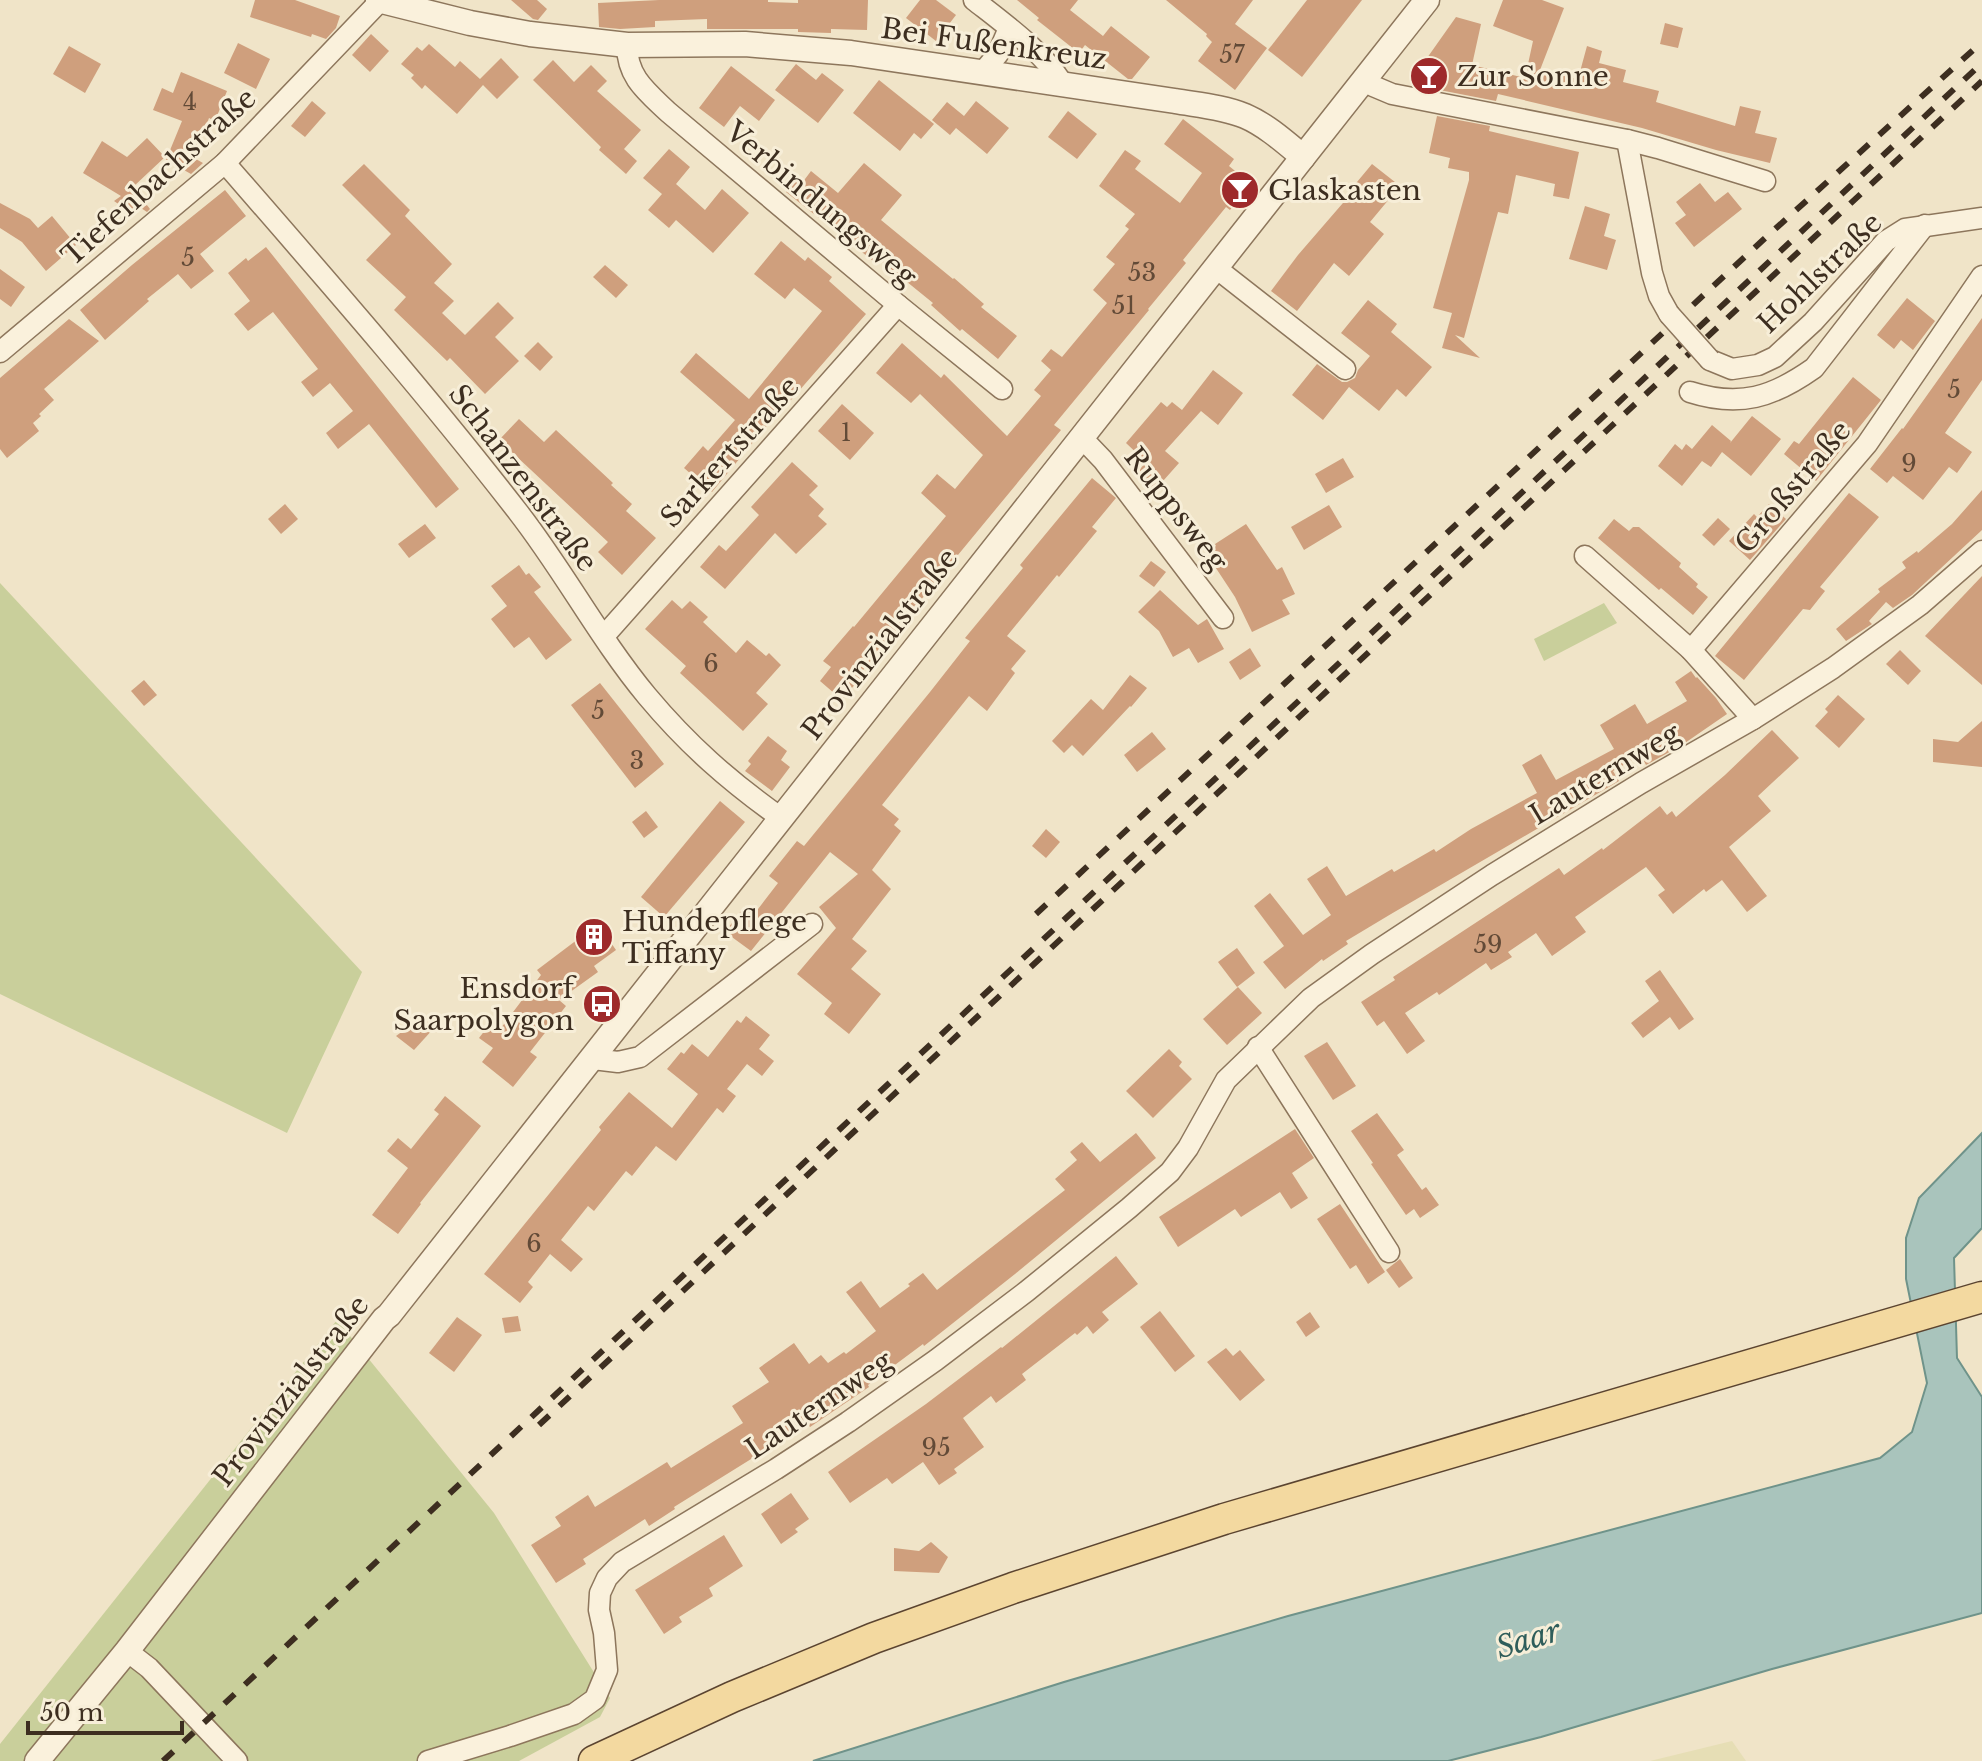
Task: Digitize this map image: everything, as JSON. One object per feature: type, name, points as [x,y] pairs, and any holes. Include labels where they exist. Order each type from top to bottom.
[{"type":"main road","points":[[594,1761],[732,1697],[846,1650],[1013,1588],[1239,1515],[1982,1297]]},
{"type":"street","name":"Bei Fußenkreuz","points":[[380,0],[470,23],[530,34],[627,45],[745,44],[851,53],[1220,109],[1245,116],[1277,135],[1303,157]]},
{"type":"street","name":"Tiefenbachstraße","points":[[0,352],[225,163],[380,0]]},
{"type":"street","points":[[974,0],[1053,68],[1063,84]]},
{"type":"street","name":"Provinzialstraße","points":[[37,1761],[127,1651],[384,1319],[593,1059],[1427,0]]},
{"type":"street","points":[[982,73],[998,54],[1009,28]]},
{"type":"street","name":"Verbindungsweg","points":[[627,45],[627,59],[632,73],[668,112],[1002,389]]},
{"type":"street","points":[[1364,80],[1392,94],[1627,140],[1765,181]]},
{"type":"street","name":"Hohlstraße","points":[[1627,140],[1659,296],[1669,314],[1710,360],[1732,369],[1758,365],[1775,357],[1813,322],[1886,241],[1905,229],[1982,218]]},
{"type":"street","name":"Schanzenstraße","points":[[225,163],[401,365],[475,457],[521,516],[645,693],[680,734],[722,774],[781,818]]},
{"type":"street","name":"Hohlstraße","points":[[1690,392],[1733,400],[1763,395],[1790,385],[1814,368],[1925,225]]},
{"type":"street","points":[[1216,268],[1345,369]]},
{"type":"street","name":"Großstraße","points":[[1691,650],[1867,444],[1982,276]]},
{"type":"street","name":"Sarkertstraße","points":[[604,636],[898,305]]},
{"type":"street","name":"Ruppsweg","points":[[1081,437],[1103,460],[1223,618]]},
{"type":"street","name":"Lauternweg","points":[[428,1761],[574,1714],[595,1699],[607,1670],[599,1610],[600,1593],[607,1578],[622,1562],[848,1422],[959,1343],[1129,1208],[1170,1172],[1188,1148],[1226,1080],[1311,998],[1440,908],[1833,668],[1892,627],[1982,551]]},
{"type":"street","points":[[1585,556],[1691,650],[1753,719]]},
{"type":"street","points":[[593,1059],[618,1062],[640,1057],[812,924]]},
{"type":"street","points":[[1258,1047],[1389,1252]]},
{"type":"street","points":[[127,1651],[149,1668],[237,1761]]},
{"type":"shaded area","points":[[1732,1741],[1746,1761],[1650,1761]]},
{"type":"green space","points":[[0,583],[362,972],[287,1133],[0,994]]},
{"type":"green space","points":[[1604,603],[1617,623],[1544,661],[1534,639]]},
{"type":"green space","points":[[337,1320],[494,1513],[610,1698],[600,1717],[519,1761],[0,1761],[0,1744]]},
{"type":"water","name":"Saar","points":[[1982,1133],[1982,1228],[1954,1258],[1957,1358],[1982,1397],[1982,1613],[1448,1761],[813,1761],[1288,1616],[1880,1458],[1912,1432],[1927,1383],[1906,1279],[1906,1238],[1919,1198]]},
{"type":"building","points":[[255,0],[295,0],[340,16],[336,28],[326,39],[312,34],[311,37],[250,17]]},
{"type":"building","points":[[511,0],[537,0],[547,9],[538,20],[533,19]]},
{"type":"building","points":[[659,0],[798,3],[798,0],[868,0],[867,30],[831,29],[831,33],[798,32],[798,29],[707,29],[707,19],[655,21],[655,27],[599,27],[598,3]]},
{"type":"building","points":[[920,0],[936,0],[956,15],[936,41],[906,18]]},
{"type":"building","points":[[1017,0],[1078,0],[1070,10],[1103,36],[1111,26],[1150,57],[1132,79],[1128,79],[1085,45],[1079,53]]},
{"type":"building","points":[[1166,0],[1253,0],[1235,24],[1267,48],[1235,90],[1198,61],[1212,42],[1207,34]]},
{"type":"building","points":[[1307,0],[1362,0],[1302,77],[1268,50]]},
{"type":"building","points":[[1503,0],[1542,0],[1564,8],[1540,70],[1578,79],[1587,46],[1602,51],[1599,63],[1626,70],[1623,82],[1659,91],[1656,102],[1735,126],[1740,106],[1761,111],[1755,133],[1777,138],[1770,163],[1642,128],[1498,94],[1496,101],[1419,86],[1415,75],[1456,17],[1481,24],[1472,65],[1525,78],[1533,41],[1493,26]]},
{"type":"building","points":[[1665,23],[1683,28],[1678,48],[1660,44]]},
{"type":"building","points":[[371,34],[389,51],[370,72],[352,55]]},
{"type":"building","points":[[238,43],[270,59],[256,89],[224,73]]},
{"type":"building","points":[[429,44],[455,67],[460,61],[480,79],[501,58],[519,77],[497,99],[483,85],[457,114],[425,85],[422,89],[411,78],[414,75],[401,64],[417,47],[422,51]]},
{"type":"building","points":[[69,46],[101,64],[85,93],[53,74]]},
{"type":"building","points":[[553,60],[574,82],[591,65],[607,81],[597,91],[641,130],[624,149],[637,161],[626,174],[533,80]]},
{"type":"building","points":[[796,64],[816,80],[822,73],[844,90],[818,123],[775,90]]},
{"type":"building","points":[[731,66],[775,100],[759,121],[740,106],[724,127],[699,108]]},
{"type":"building","points":[[181,72],[227,91],[215,121],[209,118],[194,158],[203,163],[191,174],[166,160],[182,121],[153,110],[162,88],[173,93]]},
{"type":"building","points":[[879,80],[934,124],[921,139],[914,133],[900,151],[853,113]]},
{"type":"building","points":[[312,101],[326,113],[305,137],[291,126]]},
{"type":"building","points":[[976,101],[1009,128],[987,154],[956,128],[950,135],[932,120],[947,102],[964,116]]},
{"type":"building","points":[[1068,111],[1097,134],[1077,159],[1048,137]]},
{"type":"building","points":[[1437,116],[1490,126],[1489,131],[1579,152],[1569,199],[1553,196],[1555,184],[1516,175],[1508,214],[1498,212],[1464,338],[1455,335],[1480,358],[1442,348],[1452,313],[1433,308],[1469,180],[1469,172],[1448,168],[1450,158],[1429,153]]},
{"type":"building","points":[[1183,119],[1234,159],[1229,166],[1250,183],[1230,210],[1226,207],[1183,260],[1186,263],[1054,425],[1061,430],[859,675],[861,677],[842,700],[820,681],[831,667],[823,661],[946,516],[921,493],[937,474],[955,489],[983,455],[920,394],[911,403],[876,373],[902,343],[941,378],[944,374],[1007,436],[1041,396],[1034,390],[1051,370],[1041,361],[1051,349],[1062,357],[1107,303],[1093,290],[1115,264],[1106,257],[1129,229],[1125,226],[1135,214],[1099,186],[1125,150],[1141,161],[1135,169],[1180,203],[1202,173],[1164,144]]},
{"type":"building","points":[[147,138],[165,157],[133,187],[150,209],[147,212],[141,208],[133,214],[114,201],[121,196],[83,173],[102,141],[127,157]]},
{"type":"building","points":[[669,149],[690,167],[676,184],[705,210],[722,189],[749,213],[713,253],[676,220],[669,228],[648,210],[662,194],[643,178]]},
{"type":"building","points":[[864,163],[902,195],[881,220],[954,278],[984,304],[981,307],[1017,336],[998,359],[962,329],[960,331],[931,305],[933,303],[880,260],[877,264],[786,192],[797,178],[802,183],[811,171],[838,193]]},
{"type":"building","points":[[364,164],[410,210],[405,216],[452,264],[434,283],[454,301],[442,313],[465,335],[498,302],[514,318],[495,337],[519,361],[485,394],[450,358],[447,361],[394,310],[406,297],[366,260],[391,234],[342,185]]},
{"type":"building","points":[[1372,164],[1400,186],[1370,222],[1384,234],[1349,276],[1334,263],[1297,311],[1271,291]]},
{"type":"building","points":[[1700,183],[1715,202],[1728,192],[1742,209],[1694,247],[1675,223],[1686,215],[1676,202]]},
{"type":"building","points":[[225,190],[246,216],[200,254],[214,271],[191,289],[178,274],[105,340],[80,310]]},
{"type":"building","points":[[0,203],[30,219],[38,228],[52,216],[76,245],[46,271],[22,242],[0,228]]},
{"type":"building","points":[[1585,206],[1610,214],[1604,236],[1616,240],[1607,270],[1569,259]]},
{"type":"building","points":[[781,241],[805,261],[808,257],[832,277],[829,281],[866,314],[783,406],[712,492],[684,468],[703,446],[708,451],[735,420],[680,372],[696,353],[749,399],[822,311],[794,288],[785,299],[754,274]]},
{"type":"building","points":[[266,247],[459,489],[436,508],[369,424],[338,449],[326,433],[353,411],[330,383],[313,397],[301,382],[318,369],[273,312],[248,331],[234,314],[250,301],[228,273]]},
{"type":"building","points":[[605,265],[628,285],[616,298],[593,277]]},
{"type":"building","points":[[0,269],[25,287],[11,307],[0,299]]},
{"type":"building","points":[[1907,298],[1935,321],[1913,350],[1901,340],[1894,349],[1877,335]]},
{"type":"building","points":[[1368,300],[1397,324],[1391,332],[1432,367],[1406,397],[1397,389],[1379,411],[1349,387],[1323,420],[1292,395],[1317,364],[1342,382],[1355,378],[1370,356],[1341,333]]},
{"type":"building","points":[[1982,318],[1982,380],[1945,433],[1972,452],[1957,473],[1949,467],[1923,500],[1893,476],[1887,483],[1870,469],[1903,429]]},
{"type":"building","points":[[69,319],[99,341],[44,389],[54,400],[33,423],[39,431],[7,458],[0,449],[0,378]]},
{"type":"building","points":[[538,342],[553,357],[540,371],[524,356]]},
{"type":"building","points":[[1213,370],[1243,393],[1218,425],[1201,411],[1165,451],[1179,463],[1155,490],[1136,474],[1146,462],[1126,443],[1161,402],[1167,407],[1172,402],[1182,410]]},
{"type":"building","points":[[1853,377],[1881,400],[1816,481],[1784,454],[1794,441],[1799,444]]},
{"type":"building","points":[[842,404],[874,433],[850,460],[818,431]]},
{"type":"building","points":[[1752,416],[1781,439],[1751,476],[1722,452],[1711,467],[1702,461],[1682,486],[1658,466],[1675,444],[1682,450],[1686,444],[1692,449],[1712,425],[1730,443]]},
{"type":"building","points":[[519,419],[544,442],[556,430],[613,483],[611,485],[632,504],[626,511],[656,538],[622,575],[598,552],[608,542],[499,440]]},
{"type":"building","points":[[1343,458],[1354,477],[1326,493],[1315,474]]},
{"type":"building","points":[[792,462],[818,486],[809,495],[824,509],[818,516],[827,524],[796,554],[775,533],[725,589],[700,567],[719,545],[726,551],[759,515],[751,507]]},
{"type":"building","points":[[1092,478],[1116,498],[1092,527],[1097,531],[1007,636],[1026,651],[1011,669],[1015,673],[987,711],[969,696],[882,805],[899,819],[894,825],[901,831],[872,870],[891,889],[852,939],[867,951],[851,969],[881,994],[849,1034],[824,1014],[832,1003],[797,974],[836,928],[819,907],[858,874],[830,852],[751,951],[725,932],[745,906],[755,913],[778,883],[769,876],[797,841],[804,846],[930,692],[970,641],[965,638],[1023,568],[1020,565]]},
{"type":"building","points":[[1982,490],[1982,530],[1912,595],[1893,608],[1886,602],[1869,621],[1872,624],[1846,641],[1836,629],[1880,592],[1878,589],[1906,568],[1902,562],[1918,553],[1952,524]]},
{"type":"building","points":[[1849,493],[1879,517],[1820,587],[1825,591],[1810,610],[1803,609],[1744,680],[1715,656]]},
{"type":"building","points":[[285,504],[298,519],[281,534],[268,519]]},
{"type":"building","points":[[1769,504],[1786,519],[1750,560],[1729,541],[1754,514],[1757,517]]},
{"type":"building","points":[[1329,505],[1342,527],[1304,550],[1291,527]]},
{"type":"building","points":[[1718,518],[1730,529],[1714,546],[1702,535]]},
{"type":"building","points":[[1614,519],[1629,531],[1639,527],[1681,563],[1679,567],[1708,597],[1693,615],[1598,538]]},
{"type":"building","points":[[425,524],[436,538],[409,558],[398,544]]},
{"type":"building","points":[[1246,524],[1277,570],[1282,567],[1295,594],[1282,600],[1290,614],[1252,632],[1235,597],[1206,553]]},
{"type":"building","points":[[1151,561],[1166,572],[1154,587],[1139,576]]},
{"type":"building","points":[[519,565],[541,587],[534,592],[572,640],[546,660],[529,637],[514,648],[491,619],[507,606],[491,586]]},
{"type":"building","points":[[1982,576],[1982,685],[1925,636]]},
{"type":"building","points":[[1160,590],[1198,625],[1207,619],[1224,649],[1198,663],[1189,648],[1173,657],[1159,631],[1138,612]]},
{"type":"building","points":[[672,600],[682,609],[690,601],[708,617],[703,622],[736,653],[747,640],[766,656],[769,653],[781,665],[756,693],[768,704],[743,731],[680,673],[686,666],[645,629]]},
{"type":"building","points":[[1250,648],[1261,666],[1240,680],[1229,662]]},
{"type":"building","points":[[1900,650],[1921,671],[1908,685],[1886,664]]},
{"type":"building","points":[[1691,671],[1727,714],[1682,745],[1646,765],[1641,755],[1613,771],[1619,781],[1346,941],[1348,944],[1322,959],[1285,989],[1263,962],[1284,946],[1254,906],[1270,893],[1303,935],[1331,915],[1307,879],[1327,866],[1346,896],[1392,869],[1394,872],[1434,849],[1436,852],[1537,793],[1522,765],[1541,754],[1556,780],[1614,749],[1600,725],[1635,704],[1647,724],[1687,701],[1675,682]]},
{"type":"building","points":[[1130,675],[1147,688],[1083,756],[1072,745],[1064,753],[1052,741],[1091,699],[1103,710]]},
{"type":"building","points":[[144,680],[157,695],[144,706],[131,691]]},
{"type":"building","points":[[600,683],[664,764],[635,788],[571,705]]},
{"type":"building","points":[[1838,695],[1865,719],[1839,748],[1815,726]]},
{"type":"building","points":[[1982,721],[1982,767],[1933,762],[1933,739],[1958,742]]},
{"type":"building","points":[[1772,730],[1799,758],[1758,796],[1771,811],[1729,847],[1767,896],[1747,912],[1722,880],[1706,892],[1704,889],[1673,914],[1658,895],[1665,890],[1646,867],[1575,917],[1586,932],[1552,956],[1536,933],[1508,952],[1512,957],[1491,970],[1486,963],[1439,995],[1437,992],[1405,1013],[1425,1041],[1407,1054],[1384,1021],[1377,1026],[1361,1002],[1395,980],[1393,977],[1559,868],[1564,875],[1603,850],[1660,806],[1667,815],[1672,811],[1676,817]]},
{"type":"building","points":[[1152,732],[1166,749],[1137,772],[1124,755]]},
{"type":"building","points":[[768,736],[787,751],[781,760],[790,767],[772,791],[745,771],[751,764],[748,761]]},
{"type":"building","points":[[720,801],[745,822],[664,917],[641,897]]},
{"type":"building","points":[[646,811],[658,827],[644,838],[632,822]]},
{"type":"building","points":[[1046,829],[1060,842],[1046,858],[1032,846]]},
{"type":"building","points":[[598,924],[616,950],[594,966],[598,972],[559,1000],[566,1006],[530,1052],[537,1057],[513,1087],[482,1062],[493,1048],[479,1038],[492,1021],[501,1028],[541,975],[537,970]]},
{"type":"building","points":[[1237,948],[1255,973],[1237,987],[1218,962]]},
{"type":"building","points":[[1660,970],[1694,1019],[1679,1030],[1670,1017],[1643,1038],[1631,1023],[1659,1001],[1645,981]]},
{"type":"building","points":[[1238,987],[1262,1013],[1227,1045],[1203,1019]]},
{"type":"building","points":[[746,1016],[770,1035],[759,1049],[774,1061],[762,1076],[747,1064],[727,1089],[736,1096],[723,1113],[717,1108],[676,1161],[656,1146],[632,1176],[626,1171],[594,1211],[588,1206],[561,1240],[583,1259],[571,1272],[550,1254],[528,1282],[533,1287],[520,1303],[484,1274],[629,1092],[672,1128],[698,1094],[667,1069],[692,1044],[708,1057],[737,1020],[741,1023]]},
{"type":"building","points":[[422,1017],[434,1028],[414,1050],[396,1036]]},
{"type":"building","points":[[1327,1042],[1356,1086],[1333,1100],[1304,1056]]},
{"type":"building","points":[[1169,1049],[1182,1062],[1179,1066],[1192,1079],[1153,1118],[1126,1091]]},
{"type":"building","points":[[445,1096],[481,1126],[398,1234],[372,1215],[408,1168],[387,1151],[398,1138],[411,1149],[439,1114],[434,1110]]},
{"type":"building","points":[[1377,1113],[1404,1150],[1397,1155],[1422,1190],[1426,1187],[1439,1205],[1420,1218],[1414,1209],[1406,1215],[1351,1131]]},
{"type":"building","points":[[1295,1129],[1314,1158],[1292,1173],[1308,1198],[1291,1209],[1280,1192],[1241,1217],[1235,1209],[1178,1247],[1159,1217]]},
{"type":"building","points":[[1136,1133],[1156,1158],[924,1346],[810,1427],[808,1424],[674,1507],[649,1526],[645,1519],[583,1559],[586,1564],[556,1583],[531,1545],[561,1526],[555,1517],[588,1495],[595,1507],[667,1462],[671,1468],[743,1423],[732,1406],[769,1382],[759,1368],[794,1343],[809,1364],[821,1355],[828,1363],[844,1352],[846,1354],[876,1331],[846,1292],[861,1281],[880,1308],[923,1273],[937,1290],[1065,1190],[1055,1179],[1077,1160],[1070,1152],[1082,1142],[1100,1162]]},
{"type":"building","points":[[1340,1204],[1385,1272],[1368,1284],[1356,1265],[1350,1269],[1317,1219]]},
{"type":"building","points":[[1116,1256],[1138,1284],[1102,1312],[1109,1320],[1093,1334],[1087,1326],[1077,1335],[1075,1333],[1022,1374],[1026,1380],[996,1403],[991,1396],[963,1418],[984,1447],[954,1469],[957,1473],[939,1485],[923,1462],[892,1484],[887,1478],[850,1503],[828,1472],[1002,1348]]},
{"type":"building","points":[[1400,1259],[1413,1278],[1399,1288],[1386,1270]]},
{"type":"building","points":[[1160,1311],[1195,1356],[1175,1372],[1140,1327]]},
{"type":"building","points":[[1310,1312],[1320,1327],[1306,1337],[1296,1322]]},
{"type":"building","points":[[518,1316],[521,1331],[505,1333],[502,1318]]},
{"type":"building","points":[[457,1317],[482,1335],[454,1372],[429,1353]]},
{"type":"building","points":[[1226,1348],[1233,1356],[1240,1350],[1265,1380],[1240,1401],[1207,1362]]},
{"type":"building","points":[[791,1493],[809,1519],[781,1544],[761,1514]]},
{"type":"building","points":[[724,1535],[743,1566],[709,1588],[713,1596],[679,1617],[682,1622],[664,1634],[635,1590]]},
{"type":"building","points":[[931,1542],[948,1557],[939,1573],[894,1571],[894,1548],[919,1551]]},
{"type":"railway","points":[[1036,914],[1763,240],[1982,42]]},
{"type":"railway","points":[[163,1761],[1982,63]]},
{"type":"railway","points":[[539,1425],[1982,81]]},
{"type":"place","name":"Zur Sonne","points":[[1429,76]]},
{"type":"place","name":"Glaskasten","points":[[1240,190]]},
{"type":"place","name":"Hundepflege Tiffany","points":[[594,937]]},
{"type":"place","name":"Ensdorf Saarpolygon","points":[[602,1004]]}]
